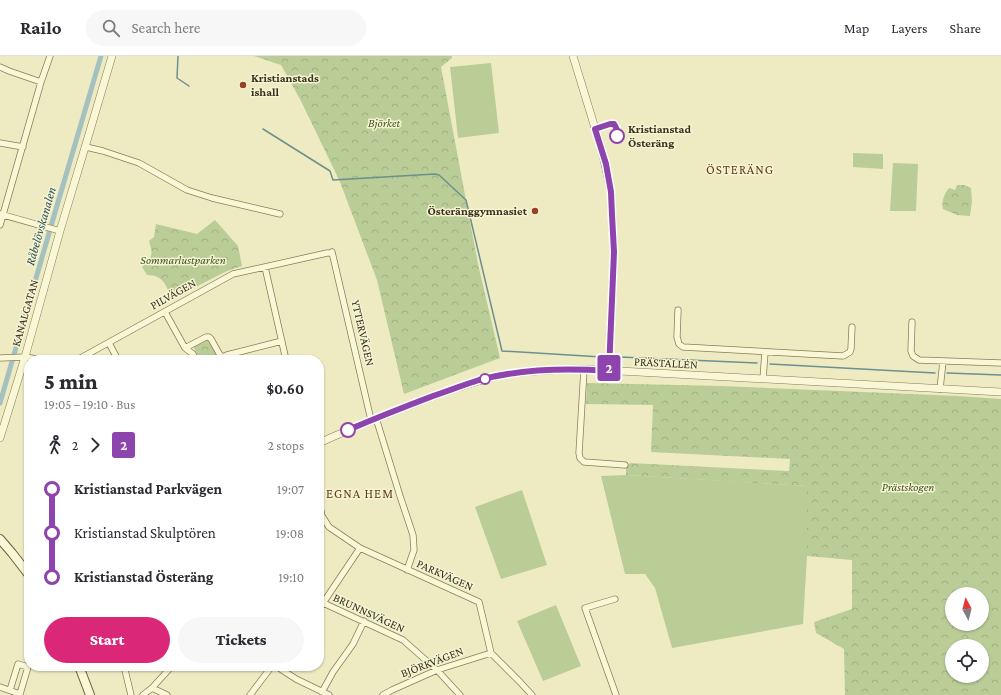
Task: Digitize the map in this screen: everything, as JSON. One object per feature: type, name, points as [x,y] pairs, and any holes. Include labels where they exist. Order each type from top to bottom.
[{"type":"main road","points":[[0,539],[24,567]]},
{"type":"main road","points":[[81,671],[90,695]]},
{"type":"street","points":[[0,225],[1,214],[50,56]]},
{"type":"street","name":"KANALGATAN","points":[[25,355],[56,230],[86,147],[112,56]]},
{"type":"street","points":[[573,56],[602,151],[611,192],[614,252],[609,371]]},
{"type":"street","points":[[0,67],[41,82]]},
{"type":"street","points":[[0,143],[23,147]]},
{"type":"street","points":[[86,147],[139,163],[187,190],[212,198],[280,214]]},
{"type":"street","points":[[1,214],[56,230]]},
{"type":"street","name":"PILVÄGEN","points":[[86,355],[233,274],[332,252]]},
{"type":"street","name":"YTTERVÄGEN","points":[[332,252],[374,419],[413,536],[414,550],[407,570]]},
{"type":"street","points":[[265,267],[285,355]]},
{"type":"street","points":[[678,310],[677,337],[679,344],[683,347],[843,356],[850,352],[851,349],[852,327]]},
{"type":"street","points":[[165,312],[185,348],[194,355]]},
{"type":"street","points":[[912,322],[911,351],[913,356],[919,360],[1001,363]]},
{"type":"street","points":[[185,348],[206,337],[209,337],[220,355]]},
{"type":"street","points":[[227,355],[282,341]]},
{"type":"street","points":[[109,343],[115,355]]},
{"type":"street","points":[[763,379],[764,352]]},
{"type":"street","points":[[0,358],[24,357]]},
{"type":"street","name":"KANALGATAN","points":[[0,438],[24,357]]},
{"type":"street","points":[[940,389],[943,361]]},
{"type":"street","points":[[584,369],[579,453],[580,458],[584,462],[625,464]]},
{"type":"street","name":"PRÄSTALLÉN","points":[[324,441],[374,419],[479,380],[516,373],[551,370],[584,369],[1001,392]]},
{"type":"street","name":"PARKVÄGEN","points":[[324,519],[329,527],[360,548],[479,602],[490,653]]},
{"type":"street","points":[[324,598],[360,548]]},
{"type":"street","points":[[614,599],[585,608],[616,695]]},
{"type":"street","name":"BRUNNSVÄGEN","points":[[324,603],[403,640],[437,670],[460,695]]},
{"type":"street","points":[[322,692],[333,672],[353,644],[364,622]]},
{"type":"street","points":[[490,653],[532,695]]},
{"type":"street","name":"BJÖRKVÄGEN","points":[[383,695],[437,670],[490,653]]},
{"type":"street","points":[[10,690],[18,664],[24,666]]},
{"type":"street","points":[[0,687],[20,694],[27,671]]},
{"type":"street","points":[[125,671],[131,695]]},
{"type":"street","points":[[143,695],[152,688],[167,671]]},
{"type":"street","points":[[250,695],[268,671]]},
{"type":"street","points":[[284,671],[329,695]]},
{"type":"street","points":[[152,688],[167,695]]},
{"type":"green space","name":"Björket","points":[[254,56],[452,56],[452,58],[441,67],[478,264],[500,358],[404,394],[377,280],[340,182],[301,101],[281,65]]},
{"type":"green space","points":[[491,63],[499,133],[458,138],[450,67]]},
{"type":"green space","points":[[853,153],[883,154],[883,169],[853,167]]},
{"type":"green space","points":[[893,163],[918,164],[916,211],[890,211]]},
{"type":"green space","points":[[957,185],[964,185],[971,188],[972,202],[970,216],[957,215],[943,209],[942,206],[944,196],[948,189],[950,188],[955,190]]},
{"type":"green space","name":"Sommarlustparken","points":[[215,220],[238,246],[242,266],[227,271],[172,299],[164,282],[153,275],[147,275],[142,267],[151,256],[149,241],[154,237],[156,224],[197,234]]},
{"type":"green space","points":[[206,339],[209,339],[217,355],[198,355],[194,346]]},
{"type":"green space","name":"Prästskogen","points":[[587,383],[722,386],[1001,399],[1001,695],[845,695],[844,649],[816,633],[814,622],[852,609],[852,560],[807,556],[807,486],[626,475],[626,467],[630,463],[789,471],[790,459],[651,452],[653,405],[586,404]]},
{"type":"green space","points":[[626,475],[808,486],[807,556],[803,624],[672,648],[655,588],[645,574],[625,574],[601,476]]},
{"type":"green space","points":[[522,490],[547,565],[501,579],[475,507]]},
{"type":"green space","points":[[556,605],[581,666],[543,681],[517,621]]},
{"type":"waterway","name":"Råbelövskanalen","points":[[0,403],[101,56]]},
{"type":"waterway","points":[[178,56],[177,78],[189,86]]},
{"type":"waterway","points":[[263,129],[330,171],[333,180],[439,175],[466,200],[502,351],[602,357]]},
{"type":"waterway","points":[[620,357],[757,363]]},
{"type":"waterway","points":[[770,364],[935,373]]},
{"type":"waterway","points":[[947,373],[1001,375]]},
{"type":"bus line","name":"2","points":[[348,430],[376,418],[479,380],[516,373],[551,370],[584,369],[609,371],[614,252],[611,192],[606,164],[595,129],[614,124],[617,128],[617,136]]},
{"type":"place","name":"Kristianstads ishall","points":[[243,85]]},
{"type":"place","name":"Kristianstad Österäng","points":[[617,136]]},
{"type":"place","name":"Österänggymnasiet","points":[[535,211]]},
{"type":"district","name":"ÖSTERÄNG","points":[[740,169]]},
{"type":"district","name":"EGNA HEM","points":[[360,493]]}]
